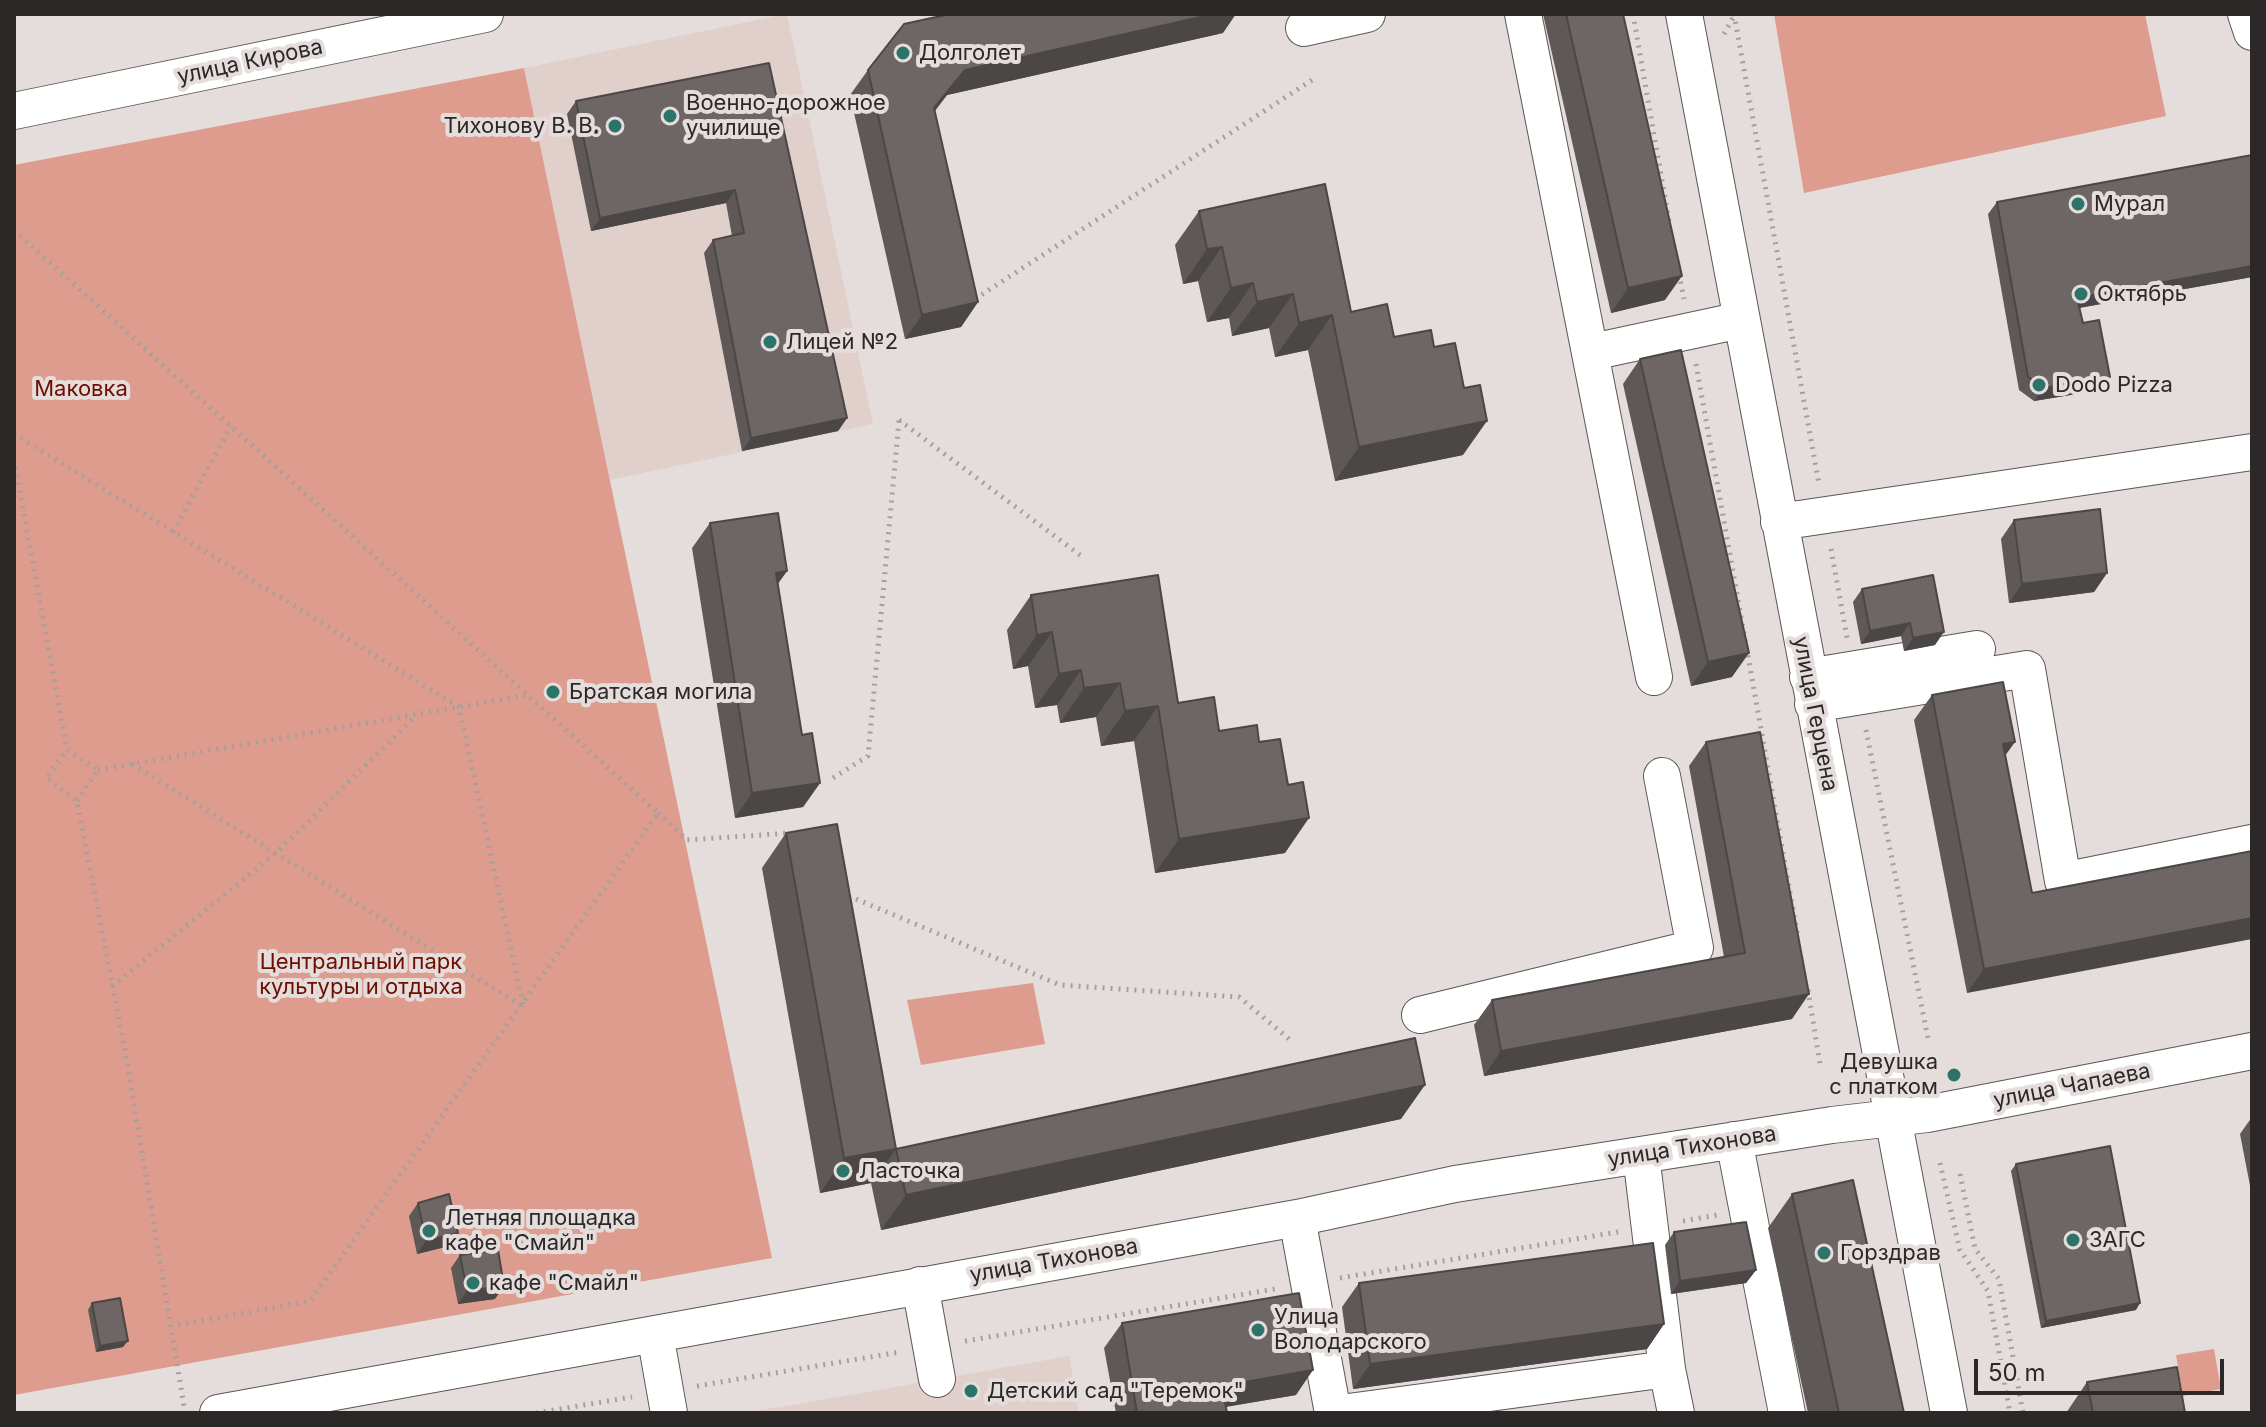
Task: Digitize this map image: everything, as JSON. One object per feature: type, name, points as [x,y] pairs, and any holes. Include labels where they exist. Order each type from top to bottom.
[{"type":"street","name":"улица Кирова","points":[[14,111],[485,14]]},
{"type":"street","points":[[1304,28],[1367,14]]},
{"type":"street","points":[[1523,14],[1654,677]]},
{"type":"street","name":"улица Герцена","points":[[1684,14],[1949,1413]]},
{"type":"street","points":[[2246,14],[2252,32]]},
{"type":"street","points":[[1592,352],[1741,320]]},
{"type":"street","points":[[1779,522],[2252,452]]},
{"type":"street","points":[[1856,683],[1977,649]]},
{"type":"street","points":[[1810,690],[1856,683],[2027,669],[2063,881],[2252,843]]},
{"type":"street","points":[[1420,1015],[1695,948],[1662,776]]},
{"type":"street","name":"улица Чапаева","points":[[1892,1119],[2252,1051]]},
{"type":"street","name":"улица Тихонова","points":[[218,1413],[295,1406],[655,1334],[1297,1218],[1455,1184],[1734,1140],[1892,1119]]},
{"type":"street","points":[[1734,1140],[1787,1413]]},
{"type":"street","points":[[1641,1155],[1667,1369],[1676,1413]]},
{"type":"street","points":[[1297,1218],[1333,1413]]},
{"type":"street","points":[[920,1285],[934,1363]]},
{"type":"street","points":[[655,1334],[667,1402]]},
{"type":"street","points":[[1341,1413],[1667,1369]]},
{"type":"path","points":[[1633,14],[1672,233]]},
{"type":"path","points":[[1734,14],[1824,515],[1929,1043]]},
{"type":"path","points":[[974,300],[1312,80]]},
{"type":"path","points":[[14,230],[687,840],[795,833]]},
{"type":"path","points":[[1677,261],[1799,940]]},
{"type":"path","points":[[833,778],[868,756],[899,420],[1084,558]]},
{"type":"path","points":[[173,532],[231,426]]},
{"type":"path","points":[[14,434],[459,707],[523,1006]]},
{"type":"path","points":[[14,459],[67,750],[98,770],[528,695]]},
{"type":"path","points":[[112,986],[276,853],[417,715]]},
{"type":"path","points":[[67,750],[46,778],[77,801],[185,1413]]},
{"type":"path","points":[[132,764],[523,1006]]},
{"type":"path","points":[[77,801],[98,770]]},
{"type":"path","points":[[172,1326],[310,1301],[658,813]]},
{"type":"path","points":[[856,899],[1060,985],[1239,997],[1289,1039]]},
{"type":"path","points":[[1807,987],[1820,1064]]},
{"type":"path","points":[[1927,1114],[1960,1250],[1988,1291],[2010,1413]]},
{"type":"path","points":[[1960,1174],[1975,1249],[1999,1279],[2023,1413]]},
{"type":"path","points":[[536,1413],[667,1402],[934,1363],[1308,1284],[1748,1210]]},
{"type":"shaded area","points":[[787,14],[873,424],[610,480],[524,68]]},
{"type":"shaded area","name":"Детский сад \"Теремок\"","points":[[1069,1356],[1079,1413],[741,1413],[799,1404]]},
{"type":"green space","points":[[1774,14],[2145,14],[2166,116],[1804,193]]},
{"type":"green space","name":"Центральный парк культуры и отдыха","points":[[524,68],[772,1258],[14,1395],[14,165]]},
{"type":"green space","points":[[1033,983],[1045,1044],[921,1065],[907,1000]]},
{"type":"green space","points":[[2214,1349],[2221,1389],[2183,1396],[2176,1355]]},
{"type":"building","points":[[950,14],[1214,14],[965,70],[934,108],[978,302],[922,315],[868,70],[904,24]]},
{"type":"building","points":[[1566,14],[1623,14],[1682,276],[1628,288]]},
{"type":"building","name":"Лицей №2","points":[[769,63],[847,418],[751,438],[713,240],[744,233],[735,190],[600,218],[576,101]]},
{"type":"building","name":"Октябрь","points":[[2252,155],[2252,266],[2077,298],[2083,323],[2099,320],[2110,377],[2043,388],[2028,377],[1997,202]]},
{"type":"building","points":[[1325,184],[1351,312],[1387,304],[1394,337],[1431,330],[1434,347],[1455,343],[1464,388],[1480,385],[1487,421],[1359,447],[1332,315],[1299,323],[1293,294],[1257,302],[1253,283],[1231,288],[1222,247],[1207,249],[1199,211]]},
{"type":"building","points":[[1681,350],[1749,653],[1708,662],[1640,359]]},
{"type":"building","points":[[2100,509],[2107,573],[2022,584],[2014,520]]},
{"type":"building","points":[[778,513],[787,571],[776,573],[802,735],[812,733],[820,783],[752,793],[710,523]]},
{"type":"building","points":[[1158,575],[1178,703],[1214,697],[1219,731],[1257,725],[1259,742],[1280,739],[1288,785],[1303,782],[1309,818],[1179,839],[1158,706],[1125,711],[1120,683],[1084,688],[1081,670],[1059,674],[1052,632],[1037,635],[1031,595]]},
{"type":"building","points":[[1933,575],[1944,632],[1913,638],[1910,623],[1870,631],[1862,589]]},
{"type":"building","points":[[2003,682],[2015,742],[2003,744],[2032,893],[2252,851],[2252,918],[1984,969],[1932,695]]},
{"type":"building","points":[[1760,732],[1809,994],[1501,1051],[1492,1000],[1745,953],[1706,742]]},
{"type":"building","points":[[837,824],[896,1149],[844,1158],[786,833]]},
{"type":"building","points":[[1415,1038],[1425,1085],[906,1195],[896,1149]]},
{"type":"building","name":"ЗАГС","points":[[2110,1146],[2140,1303],[2046,1321],[2016,1164]]},
{"type":"building","points":[[1853,1180],[1904,1413],[1839,1413],[1792,1194]]},
{"type":"building","points":[[449,1194],[458,1233],[426,1241],[418,1203]]},
{"type":"building","points":[[1746,1222],[1756,1270],[1680,1281],[1674,1232]]},
{"type":"building","points":[[1653,1243],[1664,1324],[1370,1364],[1359,1283]]},
{"type":"building","points":[[498,1250],[504,1286],[467,1291],[460,1255]]},
{"type":"building","points":[[1299,1293],[1313,1370],[1222,1386],[1227,1413],[1137,1413],[1122,1323]]},
{"type":"building","points":[[120,1298],[128,1341],[100,1346],[92,1303]]},
{"type":"building","points":[[2177,1367],[2185,1413],[2093,1413],[2087,1382]]},
{"type":"place","name":"Долголет","points":[[903,53]]},
{"type":"place","name":"Военно-дорожное училище","points":[[670,116]]},
{"type":"place","name":"Тихонову В. В.","points":[[615,126]]},
{"type":"place","name":"Мурал","points":[[2078,204]]},
{"type":"place","name":"Октябрь","points":[[2081,294]]},
{"type":"place","name":"Лицей №2","points":[[770,342]]},
{"type":"place","name":"Dodo Pizza","points":[[2039,385]]},
{"type":"place","name":"Братская могила","points":[[553,692]]},
{"type":"place","name":"Девушка с платком","points":[[1954,1075]]},
{"type":"place","name":"Ласточка","points":[[843,1171]]},
{"type":"place","name":"Летняя площадка кафе \"Смайл\"","points":[[429,1231]]},
{"type":"place","name":"ЗАГС","points":[[2073,1240]]},
{"type":"place","name":"Горздрав","points":[[1824,1253]]},
{"type":"place","name":"кафе \"Смайл\"","points":[[473,1283]]},
{"type":"place","name":"Улица Володарского","points":[[1258,1330]]},
{"type":"place","name":"Детский сад \"Теремок\"","points":[[971,1391]]},
{"type":"park label","name":"Маковка","points":[[81,389]]}]
